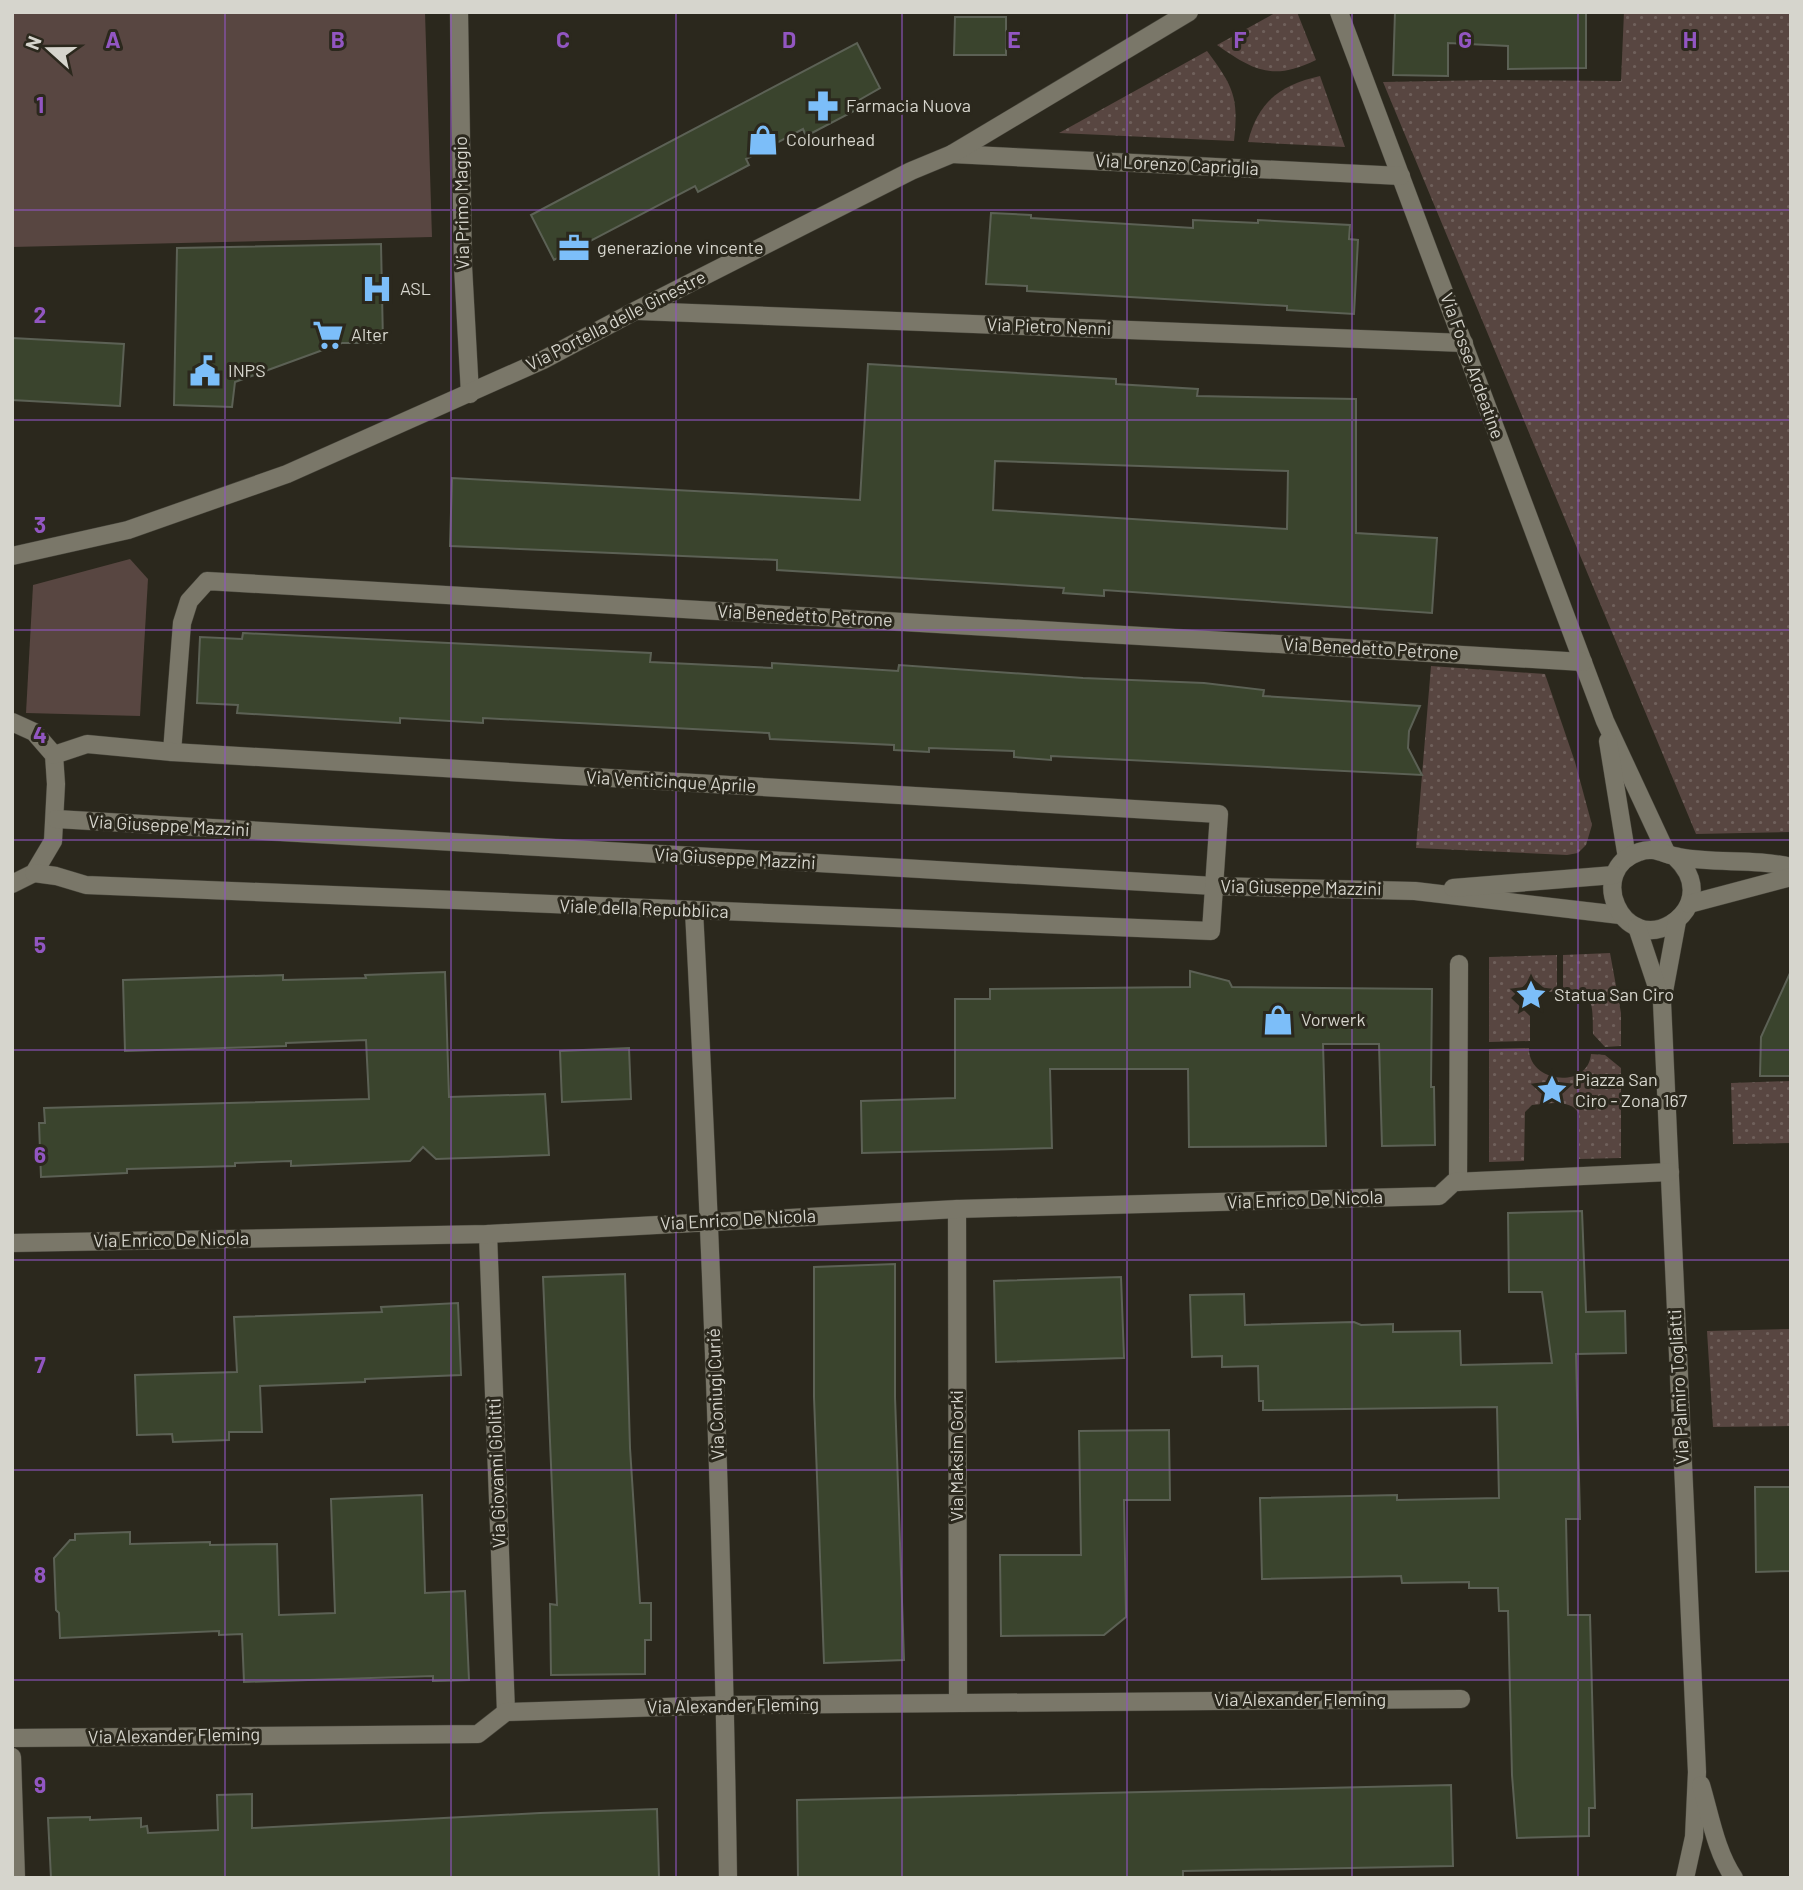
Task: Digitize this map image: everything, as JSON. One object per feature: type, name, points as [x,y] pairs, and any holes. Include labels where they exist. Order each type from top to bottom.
[{"type":"street","name":"Via Primo Maggio","points":[[459,12],[463,266],[470,394]]},
{"type":"street","name":"Via Portella delle Ginestre","points":[[12,556],[128,530],[275,479],[470,394],[543,360],[911,171],[952,153],[1189,12]]},
{"type":"street","name":"Via Fosse Ardeatine","points":[[1339,12],[1605,721]]},
{"type":"street","name":"Via Lorenzo Capriglia","points":[[952,153],[1401,176]]},
{"type":"street","name":"Via Pietro Nenni","points":[[635,311],[1464,343]]},
{"type":"street","name":"Via Benedetto Petrone","points":[[172,752],[182,623],[189,601],[207,581],[1583,662]]},
{"type":"street","points":[[1605,721],[1671,854],[1690,876],[1692,890],[1689,904],[1677,920],[1665,928],[1651,930],[1637,927],[1620,915],[1612,896],[1614,875],[1627,858],[1646,850],[1671,854],[1696,859],[1756,860],[1791,866]]},
{"type":"street","points":[[1605,721],[1627,858]]},
{"type":"street","points":[[12,722],[34,732],[54,755],[56,784],[53,841],[34,873],[12,884]]},
{"type":"street","name":"Via Venticinque Aprile","points":[[54,755],[87,744],[172,752],[1219,814],[1214,886]]},
{"type":"street","name":"Via Giuseppe Mazzini","points":[[56,820],[1214,886],[1415,891],[1620,915]]},
{"type":"street","name":"Viale della Repubblica","points":[[34,873],[86,885],[1211,931],[1214,886]]},
{"type":"street","name":"Via Giuseppe Mazzini","points":[[1415,891],[1614,875]]},
{"type":"street","points":[[1689,904],[1791,877]]},
{"type":"street","name":"Via Coniugi Curié","points":[[694,911],[710,1222],[726,1705],[728,1878]]},
{"type":"street","name":"Via Palmiro Togliatti","points":[[1677,920],[1662,1002],[1697,1772],[1694,1837],[1685,1878]]},
{"type":"street","name":"Via Palmiro Togliatti","points":[[1637,927],[1662,1002]]},
{"type":"street","points":[[1458,1182],[1459,964]]},
{"type":"street","name":"Via Enrico De Nicola","points":[[12,1243],[488,1234],[957,1209],[1439,1196],[1454,1182],[1670,1172]]},
{"type":"street","name":"Via Maksim Gorki","points":[[957,1209],[958,1702]]},
{"type":"street","name":"Via Giovanni Giolitti","points":[[488,1234],[506,1712]]},
{"type":"street","name":"Via Alexander Fleming","points":[[12,1738],[478,1734],[506,1712],[726,1705],[1461,1699]]},
{"type":"street","points":[[12,1757],[16,1878]]},
{"type":"street","name":"Via Palmiro Togliatti","points":[[1697,1772],[1718,1843],[1728,1870],[1734,1878]]},
{"type":"shaded area","points":[[12,12],[425,12],[432,237],[12,247]]},
{"type":"shaded area","points":[[1277,12],[1297,12],[1316,60],[1288,70],[1264,70],[1253,67],[1217,45]]},
{"type":"shaded area","points":[[1624,12],[1791,12],[1791,832],[1696,834],[1383,82],[1621,81]]},
{"type":"shaded area","points":[[1207,51],[1228,83],[1235,102],[1234,141],[1059,133]]},
{"type":"shaded area","points":[[1320,76],[1345,147],[1248,142],[1258,116],[1273,97],[1294,84]]},
{"type":"shaded area","points":[[130,559],[148,579],[140,716],[26,713],[33,585]]},
{"type":"shaded area","points":[[1431,666],[1545,674],[1575,762],[1592,825],[1586,845],[1578,853],[1567,855],[1416,848]]},
{"type":"shaded area","points":[[1610,953],[1621,1013],[1621,1046],[1605,1047],[1593,1034],[1592,1009],[1587,997],[1574,991],[1563,991],[1563,955]]},
{"type":"shaded area","points":[[1557,955],[1557,991],[1549,992],[1532,978],[1511,998],[1530,1016],[1530,1041],[1489,1042],[1489,957]]},
{"type":"shaded area","points":[[1529,1048],[1531,1060],[1538,1069],[1558,1078],[1580,1073],[1587,1066],[1591,1054],[1605,1055],[1621,1068],[1621,1158],[1579,1159],[1579,1114],[1565,1104],[1551,1103],[1532,1105],[1525,1112],[1524,1161],[1489,1162],[1489,1049]]},
{"type":"shaded area","points":[[1791,1081],[1791,1143],[1733,1144],[1731,1083]]},
{"type":"shaded area","points":[[1791,1329],[1791,1426],[1713,1427],[1707,1331]]},
{"type":"building","points":[[1395,12],[1586,12],[1586,68],[1508,69],[1508,46],[1448,43],[1448,76],[1393,75]]},
{"type":"building","points":[[955,17],[1006,17],[1006,55],[954,55]]},
{"type":"building","points":[[857,43],[880,88],[854,103],[858,109],[806,136],[803,129],[746,159],[749,165],[698,192],[695,186],[554,260],[531,215]]},
{"type":"building","points":[[991,213],[1193,228],[1193,220],[1350,225],[1349,239],[1358,240],[1354,314],[1287,310],[1287,306],[1027,291],[1027,286],[986,284]]},
{"type":"building","points":[[381,244],[383,343],[342,343],[235,382],[232,407],[174,405],[177,248]]},
{"type":"building","points":[[12,338],[124,344],[120,406],[12,400]]},
{"type":"building","points":[[868,364],[1116,379],[1116,384],[1198,389],[1197,396],[1356,399],[1356,533],[1437,538],[1432,613],[1104,590],[1104,596],[1063,593],[1064,588],[777,570],[777,560],[450,546],[452,478],[860,500]],"holes":[[[995,461],[1288,471],[1287,529],[993,510]]]},
{"type":"building","points":[[243,633],[651,653],[650,662],[772,668],[772,663],[898,671],[899,665],[1083,678],[1204,683],[1264,690],[1263,696],[1420,706],[1409,731],[1408,748],[1422,775],[1051,756],[1051,760],[1014,757],[1014,751],[929,748],[929,752],[894,750],[894,745],[770,739],[769,733],[483,718],[483,723],[400,718],[400,723],[237,713],[238,705],[197,703],[200,637],[242,639]]},
{"type":"building","points":[[1190,971],[1229,981],[1232,987],[1432,989],[1431,1087],[1434,1087],[1435,1145],[1382,1146],[1379,1044],[1323,1044],[1326,1146],[1189,1147],[1188,1069],[1050,1069],[1052,1148],[862,1153],[861,1101],[955,1098],[955,999],[990,999],[990,989],[1190,987]]},
{"type":"building","points":[[1791,971],[1791,1076],[1760,1076],[1761,1037]]},
{"type":"building","points":[[445,972],[449,1097],[545,1094],[549,1155],[436,1159],[423,1147],[410,1161],[291,1166],[291,1161],[235,1163],[235,1166],[127,1169],[127,1173],[41,1177],[39,1123],[45,1123],[44,1108],[369,1099],[366,1040],[286,1043],[286,1046],[125,1051],[123,980],[283,975],[283,980],[366,978],[365,975]]},
{"type":"building","points":[[629,1048],[631,1099],[562,1102],[560,1051]]},
{"type":"building","points":[[1582,1211],[1586,1312],[1625,1311],[1626,1353],[1576,1354],[1580,1519],[1566,1519],[1568,1615],[1590,1615],[1595,1808],[1589,1808],[1589,1836],[1517,1838],[1512,1775],[1508,1611],[1499,1611],[1498,1588],[1469,1588],[1469,1582],[1402,1583],[1401,1576],[1262,1579],[1260,1498],[1397,1495],[1397,1500],[1499,1498],[1497,1407],[1263,1410],[1263,1401],[1259,1401],[1258,1366],[1222,1367],[1222,1356],[1192,1357],[1190,1295],[1244,1294],[1245,1325],[1354,1322],[1361,1325],[1393,1324],[1393,1332],[1460,1331],[1461,1365],[1552,1363],[1542,1292],[1509,1292],[1508,1213]]},
{"type":"building","points":[[895,1264],[895,1397],[904,1660],[824,1663],[814,1397],[814,1267]]},
{"type":"building","points":[[625,1274],[630,1448],[640,1603],[651,1603],[651,1640],[645,1640],[645,1674],[551,1675],[550,1604],[557,1605],[543,1277]]},
{"type":"building","points":[[1121,1277],[1124,1358],[996,1362],[994,1281]]},
{"type":"building","points":[[458,1303],[461,1375],[260,1386],[262,1432],[229,1432],[229,1440],[173,1442],[172,1434],[137,1435],[135,1375],[237,1372],[234,1317],[382,1312],[381,1307]]},
{"type":"building","points":[[1169,1430],[1170,1500],[1124,1500],[1126,1617],[1104,1635],[1001,1636],[1000,1555],[1081,1555],[1079,1431]]},
{"type":"building","points":[[1755,1487],[1791,1487],[1791,1571],[1756,1572]]},
{"type":"building","points":[[422,1495],[425,1593],[465,1591],[469,1680],[433,1681],[433,1676],[244,1682],[242,1634],[219,1635],[219,1631],[60,1638],[54,1558],[70,1540],[75,1540],[75,1534],[130,1532],[130,1544],[277,1544],[279,1615],[335,1613],[331,1499]]},
{"type":"building","points":[[1451,1785],[1453,1866],[1183,1871],[1183,1878],[798,1878],[797,1800]]},
{"type":"building","points":[[252,1794],[252,1828],[657,1809],[659,1878],[51,1878],[48,1818],[141,1818],[141,1827],[147,1826],[148,1833],[218,1830],[217,1795]]},
{"type":"place","name":"Farmacia Nuova","points":[[823,106]]},
{"type":"place","name":"Colourhead","points":[[763,140]]},
{"type":"place","name":"generazione vincente","points":[[574,248]]},
{"type":"place","name":"ASL","points":[[377,289]]},
{"type":"place","name":"Alter","points":[[328,335]]},
{"type":"place","name":"INPS","points":[[205,371]]},
{"type":"place","name":"Statua San Ciro","points":[[1531,995]]},
{"type":"place","name":"Vorwerk","points":[[1278,1020]]},
{"type":"place","name":"Piazza San Ciro - Zona 167","points":[[1552,1090]]}]
